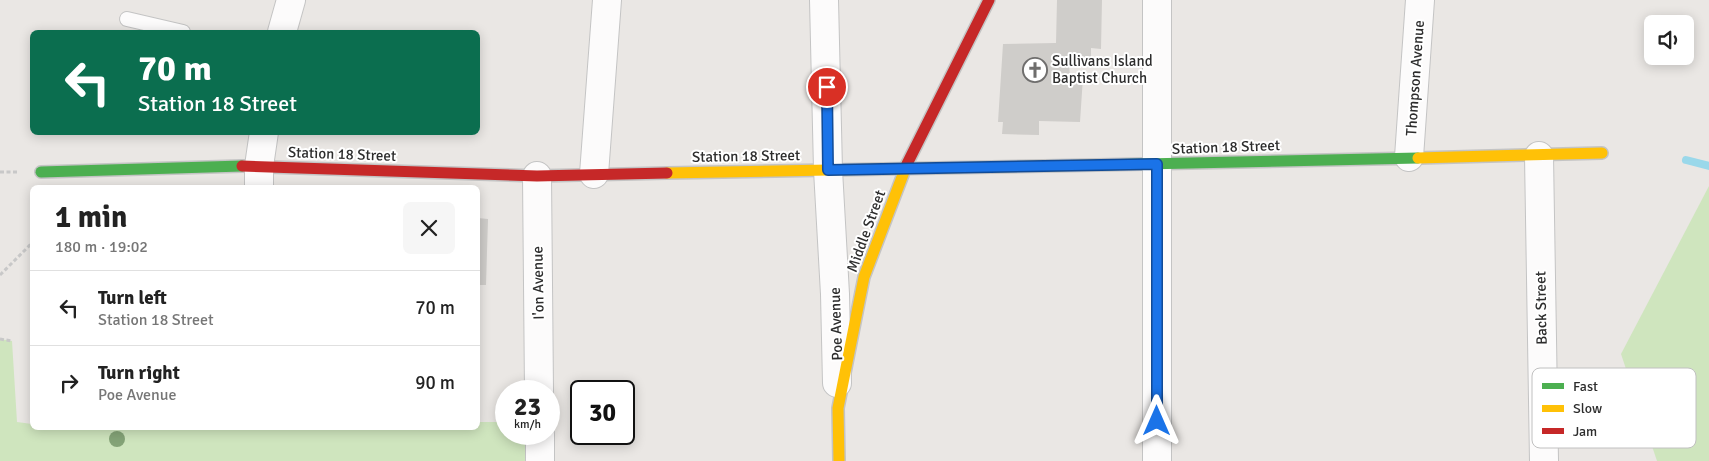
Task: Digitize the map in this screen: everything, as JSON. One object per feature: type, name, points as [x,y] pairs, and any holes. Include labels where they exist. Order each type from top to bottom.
[{"type":"street","points":[[283,30],[291,0]]},
{"type":"street","points":[[594,174],[607,0]]},
{"type":"street","name":"Poe Avenue","points":[[824,0],[828,170],[835,294],[838,408]]},
{"type":"street","name":"Middle Street","points":[[839,461],[838,408],[864,277],[905,168],[989,0]]},
{"type":"street","points":[[1157,0],[1157,461]]},
{"type":"street","name":"Thompson Avenue","points":[[1409,157],[1420,0]]},
{"type":"street","points":[[259,177],[264,135]]},
{"type":"street","name":"Station 18 Street","points":[[40,172],[259,177],[537,176],[1157,164],[1409,157],[1539,156],[1602,153]]},
{"type":"street","name":"Back Street","points":[[1539,156],[1542,368]]},
{"type":"street","name":"I'on Avenue","points":[[537,176],[539,380]]},
{"type":"street","points":[[540,445],[540,461]]},
{"type":"street","name":"Back Street","points":[[1544,448],[1544,461]]},
{"type":"lane","points":[[127,19],[174,30]]},
{"type":"path","points":[[0,275],[30,245]]},
{"type":"path","points":[[0,339],[12,340]]},
{"type":"green space","points":[[1709,186],[1709,461],[1657,461],[1653,448],[1696,448],[1696,368],[1626,368],[1621,354]]},
{"type":"green space","points":[[0,339],[12,341],[17,422],[30,424],[30,430],[480,430],[480,422],[495,422],[495,445],[537,445],[537,461],[0,461]]},
{"type":"building","name":"Sullivans Island Baptist Church","points":[[1057,0],[1102,0],[1101,49],[1091,48],[1091,63],[1069,63],[1070,77],[1083,77],[1080,122],[1039,121],[1039,135],[1002,134],[1003,122],[998,122],[1003,44],[1056,43]]},
{"type":"building","points":[[480,218],[488,219],[486,285],[480,285]]},
{"type":"waterway","points":[[1686,160],[1709,166]]},
{"type":"traffic: fast","points":[[1097,165],[1418,158]]},
{"type":"traffic: fast","points":[[41,172],[242,166]]},
{"type":"traffic: slow","points":[[1418,158],[1602,153]]},
{"type":"traffic: slow","points":[[839,461],[838,408],[864,277],[907,164]]},
{"type":"traffic: slow","points":[[667,173],[1097,165]]},
{"type":"traffic: jam","points":[[907,164],[989,0]]},
{"type":"traffic: jam","points":[[242,166],[537,176],[667,173]]},
{"type":"place","name":"Sullivans Island Baptist Church","points":[[1035,70]]},
{"type":"route","points":[[827,87],[828,170],[1157,164],[1157,421]]}]
